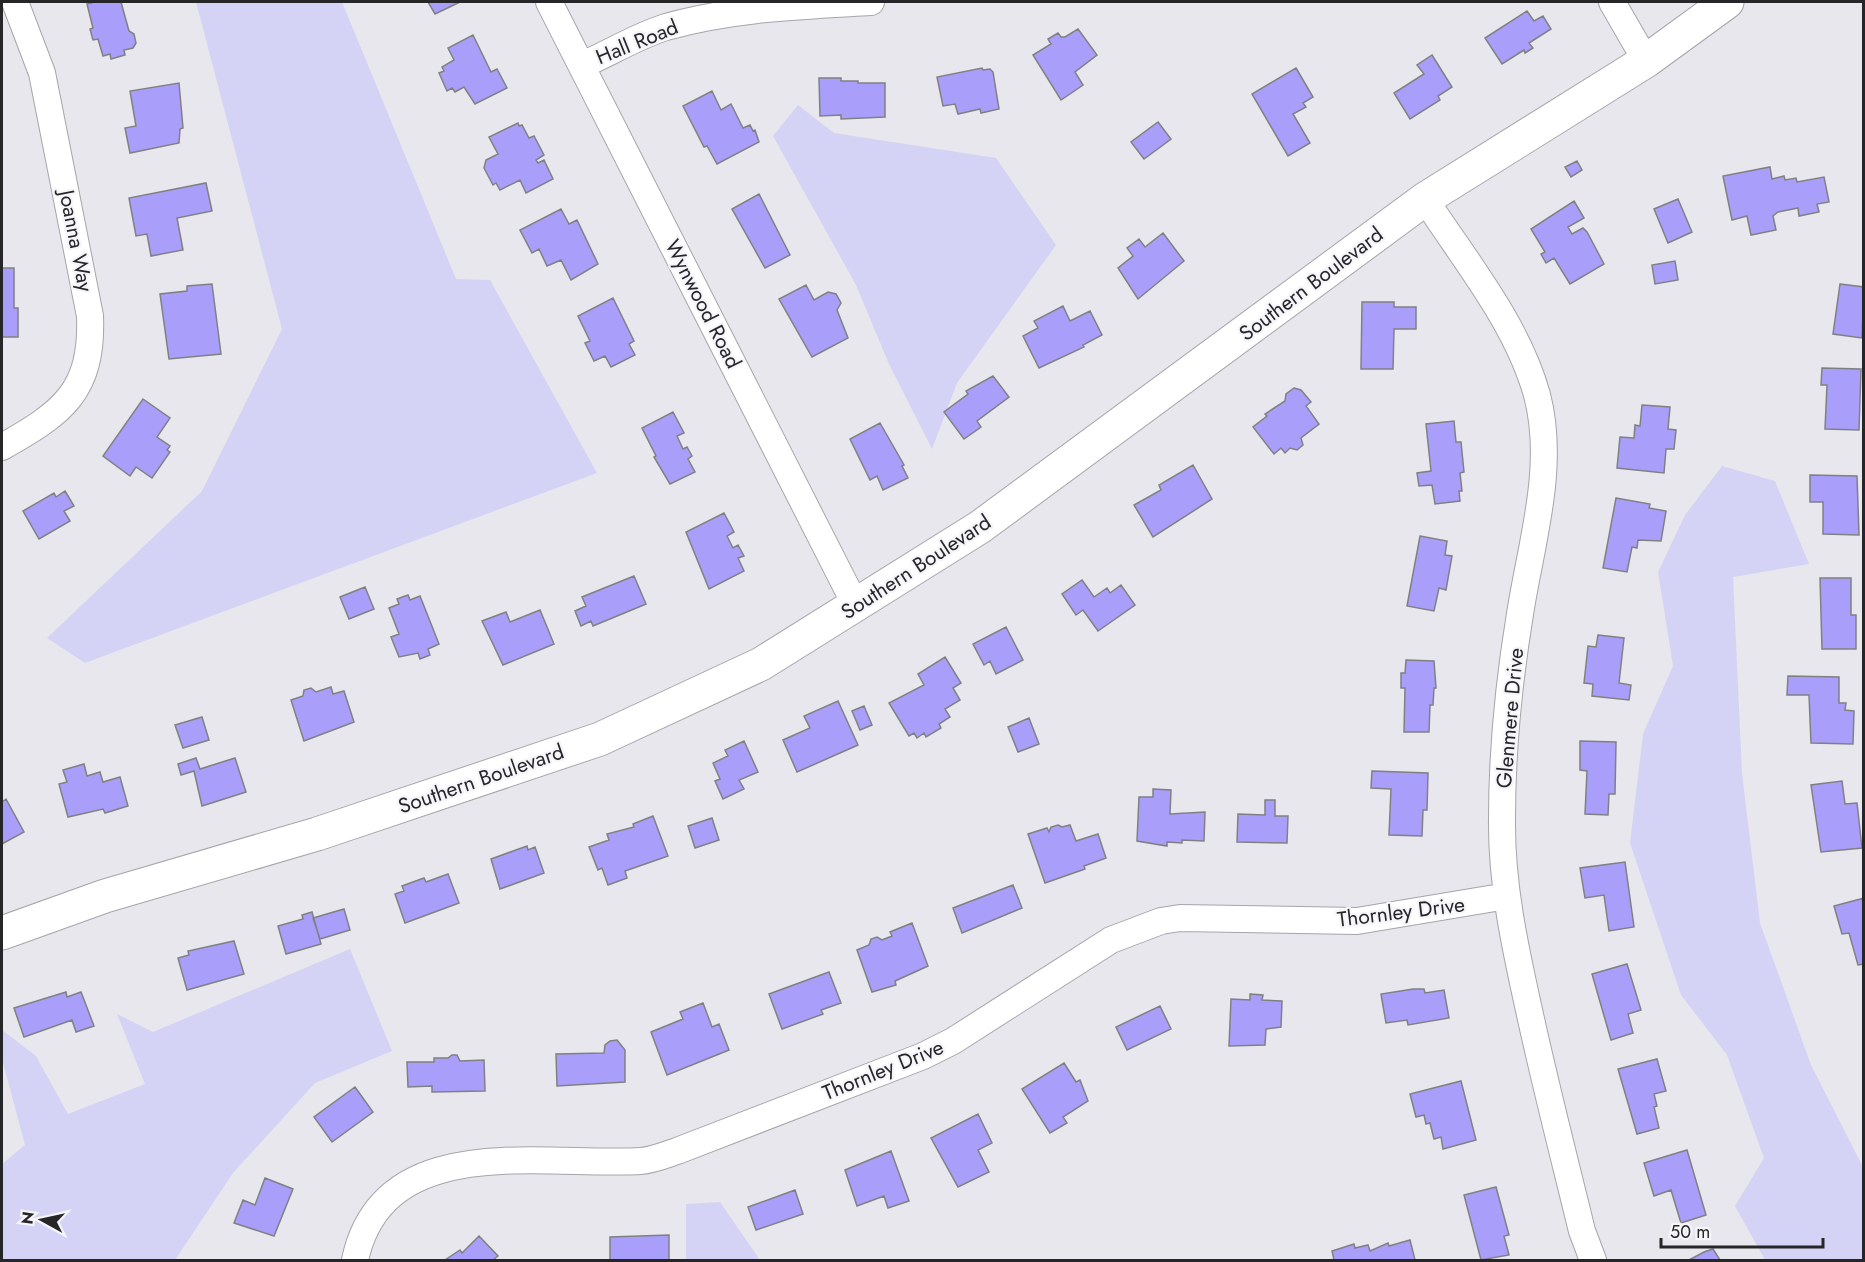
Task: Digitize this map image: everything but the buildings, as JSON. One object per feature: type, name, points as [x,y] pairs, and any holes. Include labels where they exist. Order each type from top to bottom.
[{"type":"main road","name":"Southern Boulevard","points":[[2,933],[105,896],[327,831],[600,739],[761,664],[980,527],[1425,199],[1646,61],[1727,2]]},
{"type":"street","name":"Joanna Way","points":[[2,447],[51,417],[67,402],[78,386],[91,333],[90,316],[59,150],[42,72],[15,2]]},
{"type":"street","name":"Wynwood Road","points":[[549,2],[856,606]]},
{"type":"street","name":"Hall Road","points":[[582,65],[664,28],[698,19],[778,7],[871,2]]},
{"type":"street","points":[[1612,2],[1646,61]]},
{"type":"street","name":"Glenmere Drive","points":[[1425,199],[1508,326],[1525,363],[1542,421],[1544,447],[1540,492],[1520,615],[1505,734],[1502,820],[1507,896],[1544,1077],[1582,1231],[1593,1260]]},
{"type":"street","name":"Thornley Drive","points":[[355,1260],[358,1247],[368,1226],[383,1203],[398,1188],[418,1176],[444,1167],[476,1163],[644,1161],[677,1151],[923,1056],[953,1041],[1087,954],[1137,929],[1180,918],[1357,921],[1507,896]]},
{"type":"shaded area","points":[[196,2],[342,2],[456,279],[490,280],[597,473],[85,663],[47,638],[202,491],[282,329]]},
{"type":"shaded area","points":[[798,105],[834,133],[996,158],[1056,245],[957,383],[932,449],[889,364],[856,285],[773,136]]},
{"type":"shaded area","points":[[1722,466],[1775,481],[1809,564],[1733,577],[1742,773],[1760,923],[1811,1065],[1863,1167],[1863,1260],[1765,1260],[1735,1206],[1764,1158],[1727,1055],[1681,995],[1630,843],[1643,734],[1673,666],[1658,572],[1685,515]]},
{"type":"shaded area","points":[[350,949],[392,1051],[315,1083],[233,1173],[175,1260],[2,1260],[2,1164],[25,1145],[2,1059],[2,1030],[36,1056],[68,1114],[145,1084],[117,1014],[153,1032]]},
{"type":"shaded area","points":[[720,1202],[760,1260],[686,1260],[686,1204]]}]
